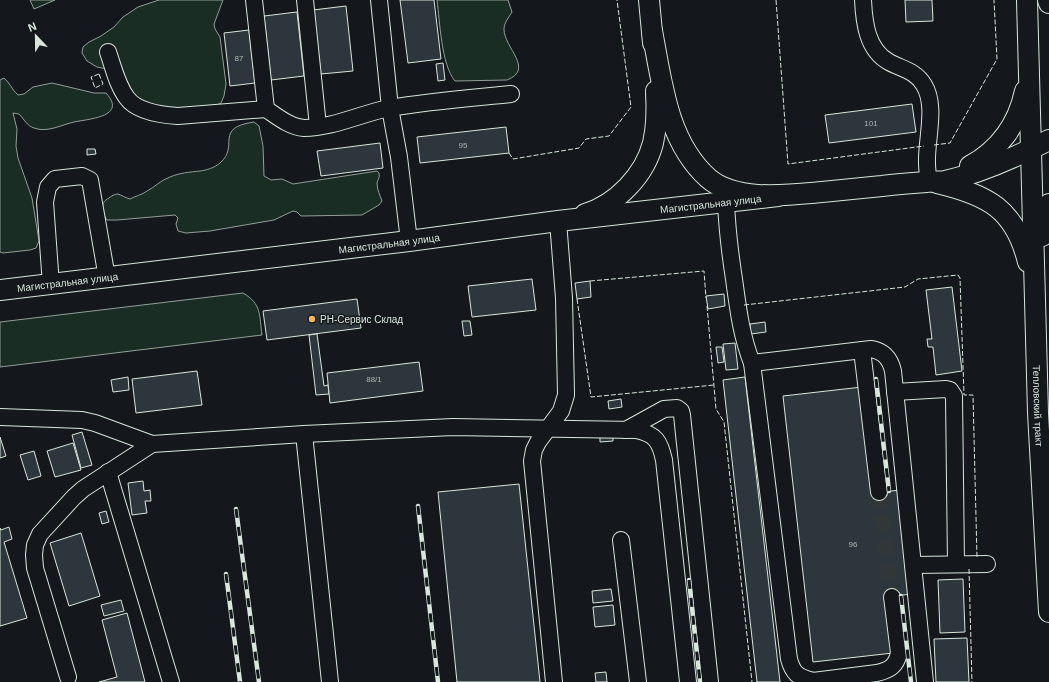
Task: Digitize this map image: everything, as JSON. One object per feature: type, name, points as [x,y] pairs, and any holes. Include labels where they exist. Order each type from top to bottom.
[{"type":"main road","points":[[558,221],[588,213],[602,207],[617,196],[631,183],[641,168],[652,144],[656,125],[656,99],[649,0]]},
{"type":"main road","points":[[1027,0],[1036,296]]},
{"type":"main road","points":[[652,31],[668,110],[674,128],[689,157],[710,179],[723,187],[738,192],[778,196],[943,181],[964,176],[983,169],[1032,149],[1049,140]]},
{"type":"main road","points":[[929,182],[957,172],[976,163],[989,154],[1005,137],[1017,117],[1025,92],[1028,47]]},
{"type":"main road","points":[[929,182],[946,185],[983,198],[1004,212],[1015,226],[1024,246],[1036,296]]},
{"type":"main road","name":"Магистральная улица","points":[[0,290],[409,241],[558,221],[778,196]]},
{"type":"main road","points":[[1036,296],[1042,232],[1049,204]]},
{"type":"main road","name":"Тепловский тракт","points":[[1036,296],[1038,413],[1046,515],[1049,612]]},
{"type":"lane","points":[[254,0],[266,109]]},
{"type":"lane","points":[[305,0],[318,126]]},
{"type":"lane","points":[[379,0],[390,108],[399,158],[409,241]]},
{"type":"lane","points":[[863,0],[867,33],[872,46],[879,55],[889,62],[918,76],[925,85],[931,116],[927,163],[929,182]]},
{"type":"lane","points":[[108,52],[126,98],[131,103],[143,109],[161,114],[178,116],[266,109],[290,124],[305,128],[390,108],[511,94]]},
{"type":"lane","points":[[51,284],[45,202],[48,187],[55,179],[62,178],[82,176],[90,180],[107,278]]},
{"type":"lane","points":[[726,202],[727,226],[738,312],[742,335],[752,363],[791,668],[796,674],[804,679],[813,681],[860,679],[887,671],[897,661],[899,653],[892,597]]},
{"type":"lane","points":[[554,682],[532,461],[534,450],[538,442],[561,411],[566,395],[564,298],[558,221]]},
{"type":"lane","points":[[752,363],[862,350],[878,350],[888,358],[892,364],[925,682]]},
{"type":"lane","points":[[862,350],[879,492]]},
{"type":"lane","points":[[896,392],[950,390],[954,396],[956,564]]},
{"type":"lane","points":[[626,430],[659,412],[671,408],[677,408],[681,411],[710,682]]},
{"type":"lane","points":[[659,412],[688,682]]},
{"type":"lane","points":[[0,417],[82,420],[95,423],[152,444],[304,434],[453,427],[636,430],[650,434],[656,438],[660,445],[664,460]]},
{"type":"lane","points":[[304,434],[330,682]]},
{"type":"lane","points":[[68,677],[35,568],[35,545],[40,534],[83,489],[152,444]]},
{"type":"lane","points":[[108,472],[171,682]]},
{"type":"lane","points":[[621,540],[638,682]]},
{"type":"lane","points":[[913,565],[987,564]]},
{"type":"green space","points":[[30,0],[55,0],[34,9]]},
{"type":"green space","points":[[159,0],[223,0],[214,24],[220,37],[226,84],[221,103],[211,108],[163,110],[136,100],[107,69],[97,67],[87,61],[82,53],[83,47],[114,27],[123,17],[138,7]]},
{"type":"green space","points":[[437,0],[508,0],[512,12],[504,29],[505,36],[518,64],[518,70],[515,75],[507,80],[455,81],[450,74],[444,54]]},
{"type":"green space","points":[[4,78],[18,95],[24,94],[33,87],[52,83],[94,93],[106,93],[112,101],[112,107],[109,112],[96,118],[44,130],[32,127],[27,124],[19,114],[13,113],[17,129],[16,146],[18,158],[32,198],[39,241],[36,248],[30,250],[3,253],[0,252],[0,80]]},
{"type":"green space","points":[[254,122],[259,126],[263,146],[264,176],[271,180],[282,179],[293,184],[377,171],[379,173],[379,177],[377,183],[382,201],[379,205],[362,215],[301,216],[297,212],[293,211],[274,220],[210,231],[186,233],[178,231],[176,224],[178,218],[175,215],[107,220],[102,208],[106,200],[118,194],[130,199],[143,194],[164,180],[173,176],[205,170],[215,166],[226,157],[230,133],[242,125]]},
{"type":"green space","points":[[243,293],[254,301],[257,306],[260,316],[262,335],[0,367],[0,322]]},
{"type":"building","points":[[400,0],[434,0],[441,59],[408,63]]},
{"type":"building","points":[[905,0],[932,0],[933,21],[906,22]]},
{"type":"building","points":[[346,6],[353,71],[321,74],[313,10]]},
{"type":"building","points":[[297,12],[304,76],[271,80],[264,16]]},
{"type":"building","points":[[249,30],[255,83],[230,86],[224,33]]},
{"type":"building","points":[[443,63],[445,80],[438,81],[436,64]]},
{"type":"building","points":[[912,104],[916,132],[829,143],[825,115]]},
{"type":"building","points":[[506,127],[509,153],[420,163],[417,137]]},
{"type":"building","points":[[380,143],[383,168],[321,176],[317,151]]},
{"type":"building","points":[[87,149],[95,149],[96,154],[87,155]]},
{"type":"building","points":[[532,279],[536,310],[472,317],[468,286]]},
{"type":"building","points":[[590,281],[591,297],[577,299],[575,283]]},
{"type":"building","points":[[952,287],[962,371],[936,375],[933,347],[928,347],[927,339],[932,339],[926,290]]},
{"type":"building","points":[[724,294],[725,306],[708,309],[706,296]]},
{"type":"building","name":"РН-Сервис Cклад","points":[[357,299],[361,328],[267,340],[263,311]]},
{"type":"building","points":[[462,321],[470,321],[472,335],[464,336]]},
{"type":"building","points":[[765,322],[766,332],[751,334],[750,324]]},
{"type":"building","points":[[317,334],[324,386],[328,385],[329,394],[316,395],[309,335]]},
{"type":"building","points":[[735,343],[738,369],[726,370],[723,344]]},
{"type":"building","points":[[716,347],[722,347],[724,362],[718,363]]},
{"type":"building","points":[[419,362],[423,391],[330,403],[327,373]]},
{"type":"building","points":[[197,371],[202,405],[136,413],[132,379]]},
{"type":"building","points":[[128,377],[129,390],[113,392],[111,380]]},
{"type":"building","points":[[745,377],[780,682],[757,682],[723,380]]},
{"type":"building","points":[[862,387],[874,493],[900,490],[912,594],[886,597],[893,653],[813,662],[783,396]]},
{"type":"building","points":[[621,399],[622,407],[609,409],[608,401]]},
{"type":"building","points":[[82,432],[92,465],[81,468],[72,435]]},
{"type":"building","points":[[600,435],[613,435],[613,441],[600,442]]},
{"type":"building","points":[[0,437],[6,456],[0,458]]},
{"type":"building","points":[[73,443],[81,470],[55,477],[47,451]]},
{"type":"building","points":[[34,451],[41,476],[28,480],[20,455]]},
{"type":"building","points":[[143,481],[144,491],[150,490],[151,501],[145,501],[147,513],[132,515],[128,483]]},
{"type":"building","points":[[519,484],[540,682],[457,682],[438,492]]},
{"type":"building","points":[[106,511],[109,522],[102,524],[99,513]]},
{"type":"building","points":[[9,527],[12,539],[4,542],[27,618],[0,626],[0,528],[1,530]]},
{"type":"building","points":[[81,533],[100,596],[69,606],[50,543]]},
{"type":"building","points":[[963,579],[965,632],[940,633],[938,580]]},
{"type":"building","points":[[611,589],[613,601],[593,603],[592,591]]},
{"type":"building","points":[[121,600],[124,611],[104,616],[101,605]]},
{"type":"building","points":[[613,605],[615,625],[595,627],[593,607]]},
{"type":"building","points":[[127,613],[145,682],[99,682],[117,677],[102,620]]},
{"type":"building","points":[[967,638],[969,682],[936,682],[934,639]]},
{"type":"building","points":[[606,672],[607,682],[596,682],[595,673]]},
{"type":"tunnel","points":[[879,492],[892,597]]},
{"type":"railway","points":[[876,379],[889,491]]},
{"type":"railway","points":[[418,506],[438,682]]},
{"type":"railway","points":[[236,509],[259,682]]},
{"type":"railway","points":[[226,574],[240,682]]},
{"type":"railway","points":[[689,580],[700,682]]},
{"type":"railway","points":[[901,596],[911,682]]},
{"type":"fence","points":[[509,153],[513,159],[579,148],[586,139],[609,136],[631,107],[617,0]]},
{"type":"fence","points":[[776,0],[788,164],[924,146]]},
{"type":"fence","points":[[934,145],[950,143],[997,59],[994,0]]},
{"type":"fence","points":[[99,74],[103,84],[95,88],[91,77],[99,74]]},
{"type":"fence","points":[[590,281],[704,271],[706,298]]},
{"type":"fence","points":[[744,305],[905,287],[918,279],[958,275],[960,278],[964,395],[973,395],[977,558]]},
{"type":"fence","points":[[577,299],[591,397],[714,385]]},
{"type":"fence","points":[[707,306],[716,409],[724,422],[752,682]]},
{"type":"fence","points":[[969,569],[972,682]]},
{"type":"place","name":"РН-Сервис Cклад","points":[[312,319]]}]
